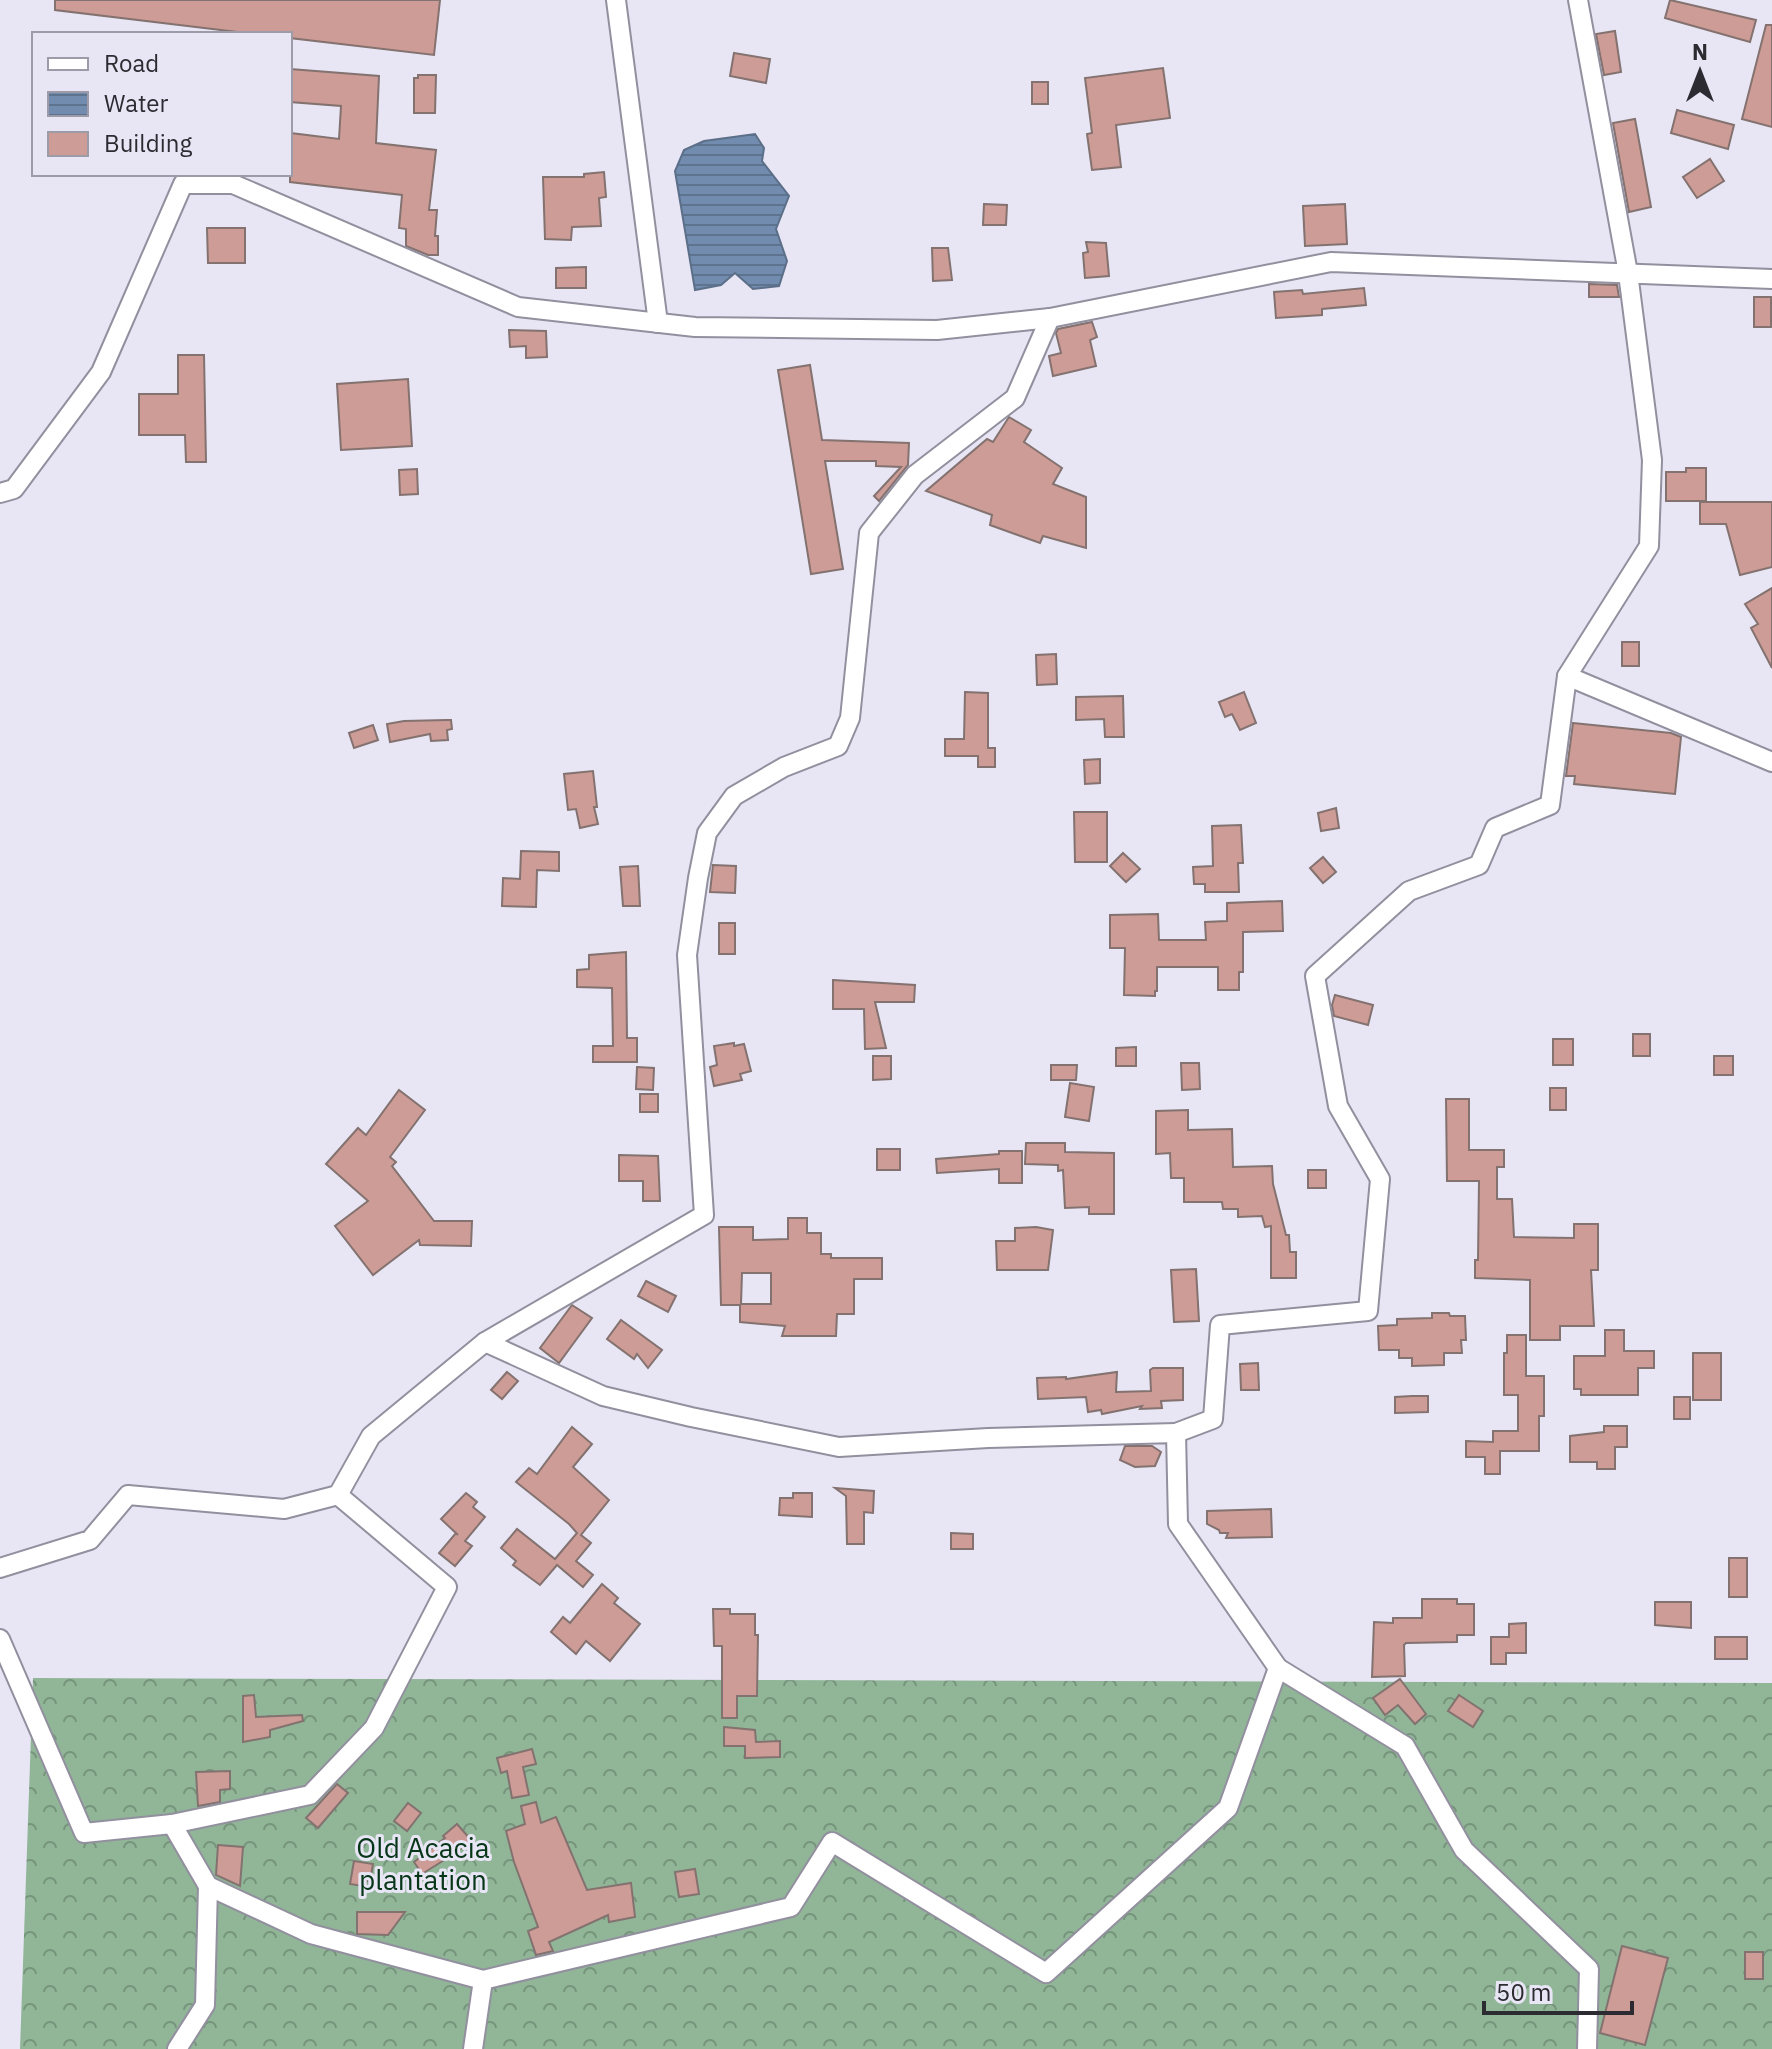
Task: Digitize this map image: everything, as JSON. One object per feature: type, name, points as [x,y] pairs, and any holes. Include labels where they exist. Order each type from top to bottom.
[{"type":"street","points":[[616,0],[658,323]]},
{"type":"street","points":[[485,1342],[603,1396],[839,1447],[988,1438],[1176,1433],[1213,1419],[1220,1325],[1368,1311],[1380,1179],[1338,1106],[1315,976],[1409,891],[1479,865],[1495,828],[1550,805],[1567,676],[1649,546],[1652,460],[1628,273],[1578,0]]},
{"type":"street","points":[[0,493],[14,489],[101,372],[183,184],[233,184],[518,307],[695,327],[937,330],[1050,318],[1331,262],[1772,279]]},
{"type":"street","points":[[0,1568],[90,1540],[128,1495],[284,1509],[338,1495],[371,1436],[485,1342],[704,1215],[687,955],[707,833],[734,796],[784,767],[838,746],[850,718],[869,533],[915,475],[1015,398],[1050,318]]},
{"type":"street","points":[[1567,676],[1772,762]]},
{"type":"street","points":[[1176,1433],[1178,1524],[1278,1668],[1405,1746],[1464,1850],[1589,1969],[1587,2049]]},
{"type":"street","points":[[0,1639],[84,1833],[172,1824],[310,1795],[374,1728],[447,1587],[338,1495]]},
{"type":"street","points":[[208,1886],[311,1934],[483,1980],[791,1907],[832,1842],[1046,1973],[1228,1808],[1278,1668]]},
{"type":"street","points":[[172,1824],[208,1886],[205,2005],[177,2049]]},
{"type":"street","points":[[473,2049],[483,1980]]},
{"type":"green space","name":"Old Acacia plantation","points":[[33,1678],[1772,1683],[1772,2049],[20,2049]]},
{"type":"water","points":[[755,134],[764,148],[762,161],[789,196],[776,229],[787,261],[779,286],[753,289],[735,273],[721,285],[695,290],[675,171],[684,150],[704,141]]},
{"type":"building","points":[[55,0],[440,0],[434,55],[292,38],[292,32],[237,32],[55,10]]},
{"type":"building","points":[[1670,0],[1756,20],[1750,42],[1665,18]]},
{"type":"building","points":[[1766,25],[1772,25],[1772,127],[1742,119]]},
{"type":"building","points":[[1615,31],[1621,72],[1604,75],[1596,34]]},
{"type":"building","points":[[734,53],[770,59],[766,83],[730,76]]},
{"type":"building","points":[[1163,68],[1170,118],[1116,125],[1121,167],[1092,170],[1087,134],[1092,133],[1085,78]]},
{"type":"building","points":[[292,69],[379,76],[376,143],[436,150],[429,210],[437,210],[435,236],[438,236],[438,255],[428,255],[406,246],[406,229],[399,228],[402,195],[290,182],[292,133],[339,139],[341,106],[292,102]]},
{"type":"building","points":[[418,75],[436,75],[435,113],[414,113],[414,78]]},
{"type":"building","points":[[1032,82],[1048,82],[1048,104],[1032,104]]},
{"type":"building","points":[[1677,110],[1734,125],[1728,149],[1671,133]]},
{"type":"building","points":[[1635,119],[1651,207],[1629,212],[1613,123]]},
{"type":"building","points":[[1710,159],[1724,181],[1697,198],[1683,177]]},
{"type":"building","points":[[604,172],[606,197],[599,198],[601,226],[572,227],[571,240],[545,239],[543,177],[584,177],[584,174]]},
{"type":"building","points":[[984,204],[1007,205],[1006,225],[983,225]]},
{"type":"building","points":[[1345,204],[1347,244],[1305,246],[1303,206]]},
{"type":"building","points":[[207,228],[245,228],[245,263],[208,263]]},
{"type":"building","points":[[1086,242],[1106,243],[1109,276],[1085,278],[1083,253],[1088,252]]},
{"type":"building","points":[[932,248],[948,248],[952,280],[933,281]]},
{"type":"building","points":[[586,267],[586,288],[556,288],[556,268]]},
{"type":"building","points":[[1589,284],[1617,285],[1619,297],[1589,297]]},
{"type":"building","points":[[1364,288],[1366,305],[1322,309],[1322,315],[1276,318],[1274,292],[1302,290],[1303,294]]},
{"type":"building","points":[[1754,297],[1771,297],[1771,327],[1754,327]]},
{"type":"building","points":[[1092,322],[1097,337],[1090,340],[1096,366],[1053,376],[1049,356],[1061,353],[1056,333],[1058,329]]},
{"type":"building","points":[[509,330],[546,331],[547,357],[526,358],[526,346],[510,347]]},
{"type":"building","points":[[178,355],[204,355],[206,462],[186,462],[185,435],[139,435],[139,394],[178,394]]},
{"type":"building","points":[[810,365],[822,440],[909,443],[908,465],[879,501],[874,496],[901,467],[876,466],[876,461],[825,461],[843,569],[811,574],[778,370]]},
{"type":"building","points":[[408,379],[412,446],[341,450],[337,384]]},
{"type":"building","points":[[1009,417],[1031,430],[1024,442],[1062,468],[1053,484],[1086,497],[1086,548],[1043,536],[1040,543],[990,525],[992,515],[926,491],[987,439],[993,442]]},
{"type":"building","points":[[1686,468],[1706,468],[1706,501],[1666,501],[1666,472],[1686,472]]},
{"type":"building","points":[[417,469],[418,494],[400,495],[399,470]]},
{"type":"building","points":[[1700,502],[1772,502],[1772,567],[1740,575],[1726,524],[1700,524]]},
{"type":"building","points":[[1772,588],[1772,668],[1751,628],[1758,624],[1745,604]]},
{"type":"building","points":[[1622,642],[1639,642],[1639,666],[1622,666]]},
{"type":"building","points":[[1056,654],[1057,684],[1037,685],[1036,655]]},
{"type":"building","points":[[965,692],[988,693],[988,748],[995,748],[995,767],[978,767],[978,756],[945,756],[945,739],[964,739]]},
{"type":"building","points":[[1244,692],[1256,723],[1240,730],[1232,714],[1225,717],[1219,702]]},
{"type":"building","points":[[1123,696],[1124,737],[1105,737],[1104,719],[1076,720],[1076,697]]},
{"type":"building","points":[[451,720],[452,729],[447,730],[448,740],[431,741],[430,734],[390,742],[387,724]]},
{"type":"building","points":[[1573,723],[1671,733],[1681,737],[1675,794],[1574,784],[1575,776],[1566,776]]},
{"type":"building","points":[[373,725],[378,740],[354,748],[349,733]]},
{"type":"building","points":[[1100,759],[1100,783],[1085,784],[1084,760]]},
{"type":"building","points":[[593,771],[598,824],[580,828],[576,809],[568,810],[564,774]]},
{"type":"building","points":[[1336,808],[1339,828],[1321,831],[1318,813]]},
{"type":"building","points":[[1074,812],[1107,812],[1107,862],[1075,862]]},
{"type":"building","points":[[1241,825],[1243,863],[1238,863],[1239,892],[1205,892],[1205,884],[1194,884],[1193,867],[1213,866],[1212,826]]},
{"type":"building","points":[[521,851],[559,852],[559,871],[537,870],[536,907],[502,906],[503,878],[520,879]]},
{"type":"building","points":[[1123,853],[1140,869],[1126,882],[1110,866]]},
{"type":"building","points":[[1323,857],[1336,872],[1323,883],[1310,868]]},
{"type":"building","points":[[713,865],[736,866],[735,893],[710,892]]},
{"type":"building","points":[[638,866],[640,906],[623,906],[620,867]]},
{"type":"building","points":[[1282,901],[1283,931],[1243,932],[1243,972],[1239,972],[1239,990],[1218,990],[1218,967],[1157,967],[1155,996],[1124,995],[1125,948],[1110,948],[1110,915],[1158,914],[1159,940],[1206,940],[1205,922],[1227,921],[1227,903]]},
{"type":"building","points":[[719,923],[735,923],[735,954],[719,954]]},
{"type":"building","points":[[626,952],[627,1038],[637,1038],[637,1062],[593,1062],[593,1046],[613,1046],[612,988],[577,987],[577,970],[589,969],[589,955]]},
{"type":"building","points":[[833,980],[915,985],[914,1002],[875,1002],[886,1048],[865,1049],[864,1009],[833,1009]]},
{"type":"building","points":[[1335,995],[1373,1005],[1368,1025],[1334,1016],[1332,1005]]},
{"type":"building","points":[[1633,1034],[1650,1034],[1650,1056],[1633,1056]]},
{"type":"building","points":[[1553,1039],[1573,1039],[1573,1065],[1553,1065]]},
{"type":"building","points":[[734,1043],[734,1046],[744,1044],[751,1071],[740,1074],[742,1080],[714,1086],[710,1067],[717,1065],[714,1046]]},
{"type":"building","points":[[1136,1047],[1136,1066],[1116,1066],[1116,1048]]},
{"type":"building","points":[[873,1056],[891,1056],[891,1079],[873,1080]]},
{"type":"building","points":[[1714,1056],[1733,1056],[1733,1075],[1714,1075]]},
{"type":"building","points":[[1181,1063],[1199,1063],[1200,1089],[1182,1090]]},
{"type":"building","points":[[1051,1065],[1077,1065],[1076,1080],[1051,1080]]},
{"type":"building","points":[[637,1067],[654,1068],[653,1090],[636,1089]]},
{"type":"building","points":[[1070,1083],[1094,1087],[1089,1121],[1065,1117]]},
{"type":"building","points":[[1550,1088],[1566,1088],[1566,1110],[1550,1110]]},
{"type":"building","points":[[399,1090],[425,1110],[390,1157],[396,1162],[392,1166],[434,1221],[472,1221],[471,1246],[420,1245],[419,1240],[373,1275],[335,1226],[368,1201],[326,1164],[358,1128],[366,1135]]},
{"type":"building","points":[[640,1094],[658,1094],[658,1112],[640,1112]]},
{"type":"building","points":[[1446,1099],[1469,1099],[1469,1150],[1504,1150],[1504,1167],[1497,1167],[1497,1199],[1512,1199],[1514,1237],[1574,1238],[1574,1224],[1598,1224],[1598,1270],[1591,1270],[1594,1326],[1560,1326],[1560,1340],[1530,1340],[1530,1280],[1475,1278],[1479,1181],[1447,1181]]},
{"type":"building","points":[[1188,1110],[1188,1130],[1232,1129],[1233,1167],[1272,1166],[1273,1184],[1286,1235],[1289,1235],[1290,1252],[1296,1252],[1296,1278],[1271,1278],[1271,1226],[1265,1227],[1262,1216],[1238,1217],[1238,1209],[1223,1209],[1222,1202],[1184,1202],[1184,1178],[1171,1178],[1170,1153],[1156,1154],[1156,1111]]},
{"type":"building","points":[[1026,1143],[1065,1143],[1065,1152],[1114,1153],[1114,1214],[1089,1214],[1089,1207],[1065,1208],[1063,1170],[1058,1171],[1058,1165],[1025,1164]]},
{"type":"building","points":[[877,1149],[900,1149],[900,1170],[877,1170]]},
{"type":"building","points":[[999,1151],[1022,1151],[1022,1183],[999,1183],[999,1169],[937,1173],[936,1159],[999,1154]]},
{"type":"building","points":[[619,1155],[658,1156],[660,1201],[643,1201],[643,1181],[619,1181]]},
{"type":"building","points":[[1308,1170],[1326,1170],[1326,1188],[1308,1188]]},
{"type":"building","points":[[788,1218],[807,1218],[807,1233],[821,1233],[821,1254],[831,1254],[831,1258],[882,1258],[882,1279],[854,1279],[854,1314],[837,1314],[836,1336],[782,1336],[785,1326],[740,1322],[740,1305],[721,1305],[719,1227],[753,1227],[753,1240],[788,1239]],"holes":[[[742,1273],[771,1273],[771,1304],[741,1304]]]},
{"type":"building","points":[[1015,1228],[1053,1230],[1048,1270],[997,1270],[996,1241],[1015,1241]]},
{"type":"building","points":[[1196,1269],[1199,1321],[1174,1322],[1171,1270]]},
{"type":"building","points":[[646,1281],[676,1296],[668,1312],[638,1296]]},
{"type":"building","points":[[572,1305],[592,1318],[559,1363],[540,1348]]},
{"type":"building","points":[[1432,1313],[1465,1316],[1466,1340],[1461,1340],[1462,1353],[1444,1353],[1444,1365],[1412,1366],[1412,1358],[1399,1358],[1399,1350],[1379,1350],[1378,1326],[1397,1325],[1397,1319],[1432,1318]]},
{"type":"building","points":[[621,1320],[662,1350],[648,1368],[637,1354],[634,1359],[607,1339]]},
{"type":"building","points":[[1605,1330],[1624,1330],[1624,1351],[1654,1351],[1654,1368],[1638,1368],[1638,1395],[1581,1395],[1581,1389],[1574,1389],[1574,1356],[1605,1356]]},
{"type":"building","points":[[1507,1335],[1526,1335],[1526,1376],[1544,1376],[1544,1416],[1539,1416],[1539,1451],[1500,1451],[1500,1474],[1485,1474],[1485,1457],[1466,1457],[1466,1441],[1493,1442],[1493,1431],[1518,1431],[1518,1395],[1504,1395]]},
{"type":"building","points":[[1693,1353],[1721,1353],[1721,1400],[1693,1400]]},
{"type":"building","points":[[1258,1363],[1259,1390],[1241,1390],[1240,1364]]},
{"type":"building","points":[[1183,1368],[1183,1400],[1161,1401],[1162,1408],[1140,1409],[1142,1406],[1102,1414],[1101,1410],[1088,1412],[1086,1397],[1038,1399],[1037,1378],[1066,1379],[1117,1372],[1116,1392],[1151,1391],[1150,1370]]},
{"type":"building","points":[[507,1372],[518,1381],[502,1399],[491,1390]]},
{"type":"building","points":[[1428,1396],[1428,1412],[1395,1413],[1395,1397]]},
{"type":"building","points":[[1674,1397],[1690,1397],[1690,1419],[1674,1419]]},
{"type":"building","points":[[1604,1426],[1627,1426],[1627,1447],[1615,1447],[1615,1469],[1597,1469],[1597,1462],[1570,1462],[1570,1436],[1604,1432]]},
{"type":"building","points":[[572,1427],[592,1444],[573,1467],[609,1500],[581,1535],[591,1543],[576,1561],[593,1575],[583,1587],[557,1565],[540,1585],[513,1565],[516,1561],[501,1548],[517,1529],[555,1559],[577,1533],[516,1482],[529,1468],[537,1474]]},
{"type":"building","points":[[1125,1446],[1152,1446],[1161,1452],[1155,1466],[1135,1467],[1120,1460]]},
{"type":"building","points":[[835,1488],[874,1491],[873,1513],[864,1512],[864,1544],[847,1544],[846,1496]]},
{"type":"building","points":[[466,1493],[477,1502],[473,1507],[485,1517],[465,1541],[472,1546],[455,1566],[439,1553],[456,1533],[441,1519]]},
{"type":"building","points":[[793,1493],[812,1493],[812,1517],[779,1515],[780,1498],[793,1498]]},
{"type":"building","points":[[1271,1509],[1272,1537],[1226,1538],[1228,1533],[1220,1533],[1207,1524],[1207,1511]]},
{"type":"building","points":[[951,1533],[973,1534],[973,1549],[951,1549]]},
{"type":"building","points":[[1729,1558],[1747,1558],[1747,1597],[1729,1597]]},
{"type":"building","points":[[602,1584],[618,1598],[614,1603],[640,1624],[610,1661],[586,1641],[576,1654],[551,1632],[563,1617],[570,1623]]},
{"type":"building","points":[[1422,1599],[1457,1599],[1457,1604],[1474,1604],[1474,1635],[1457,1635],[1457,1642],[1406,1643],[1405,1676],[1372,1677],[1374,1622],[1393,1623],[1393,1618],[1422,1618]]},
{"type":"building","points":[[1655,1602],[1691,1602],[1691,1628],[1655,1625]]},
{"type":"building","points":[[713,1609],[730,1609],[730,1614],[755,1614],[755,1635],[758,1635],[757,1696],[737,1696],[737,1718],[722,1718],[722,1646],[714,1646]]},
{"type":"building","points":[[1526,1623],[1526,1653],[1506,1653],[1506,1664],[1491,1664],[1491,1637],[1509,1637],[1509,1624]]},
{"type":"building","points":[[1715,1637],[1747,1637],[1747,1659],[1715,1659]]},
{"type":"building","points":[[1400,1679],[1426,1714],[1415,1724],[1398,1705],[1385,1715],[1373,1698]]},
{"type":"building","points":[[254,1695],[256,1717],[302,1715],[303,1721],[270,1730],[270,1737],[243,1742],[243,1696]]},
{"type":"building","points":[[1459,1695],[1483,1711],[1473,1727],[1448,1711]]},
{"type":"building","points":[[724,1727],[755,1730],[756,1742],[780,1741],[780,1757],[745,1758],[745,1746],[724,1746]]},
{"type":"building","points":[[532,1749],[536,1764],[523,1767],[529,1795],[512,1798],[507,1771],[501,1773],[497,1758]]},
{"type":"building","points":[[230,1771],[230,1789],[220,1790],[220,1802],[198,1806],[196,1772]]},
{"type":"building","points":[[337,1784],[348,1793],[318,1828],[306,1818]]},
{"type":"building","points":[[536,1802],[541,1823],[556,1817],[587,1890],[631,1883],[635,1917],[609,1922],[608,1915],[549,1942],[553,1951],[536,1955],[528,1931],[538,1927],[506,1831],[525,1824],[521,1806]]},
{"type":"building","points":[[408,1803],[421,1813],[407,1831],[394,1821]]},
{"type":"building","points":[[457,1824],[471,1840],[422,1874],[414,1862],[445,1838],[443,1836]]},
{"type":"building","points":[[218,1845],[243,1847],[240,1886],[216,1875]]},
{"type":"building","points":[[354,1861],[373,1864],[371,1876],[363,1886],[350,1884]]},
{"type":"building","points":[[695,1869],[699,1894],[679,1897],[675,1872]]},
{"type":"building","points":[[357,1912],[405,1912],[388,1935],[357,1934]]},
{"type":"building","points":[[1622,1946],[1668,1958],[1645,2045],[1600,2033]]},
{"type":"building","points":[[1745,1952],[1763,1952],[1763,1979],[1745,1979]]}]
